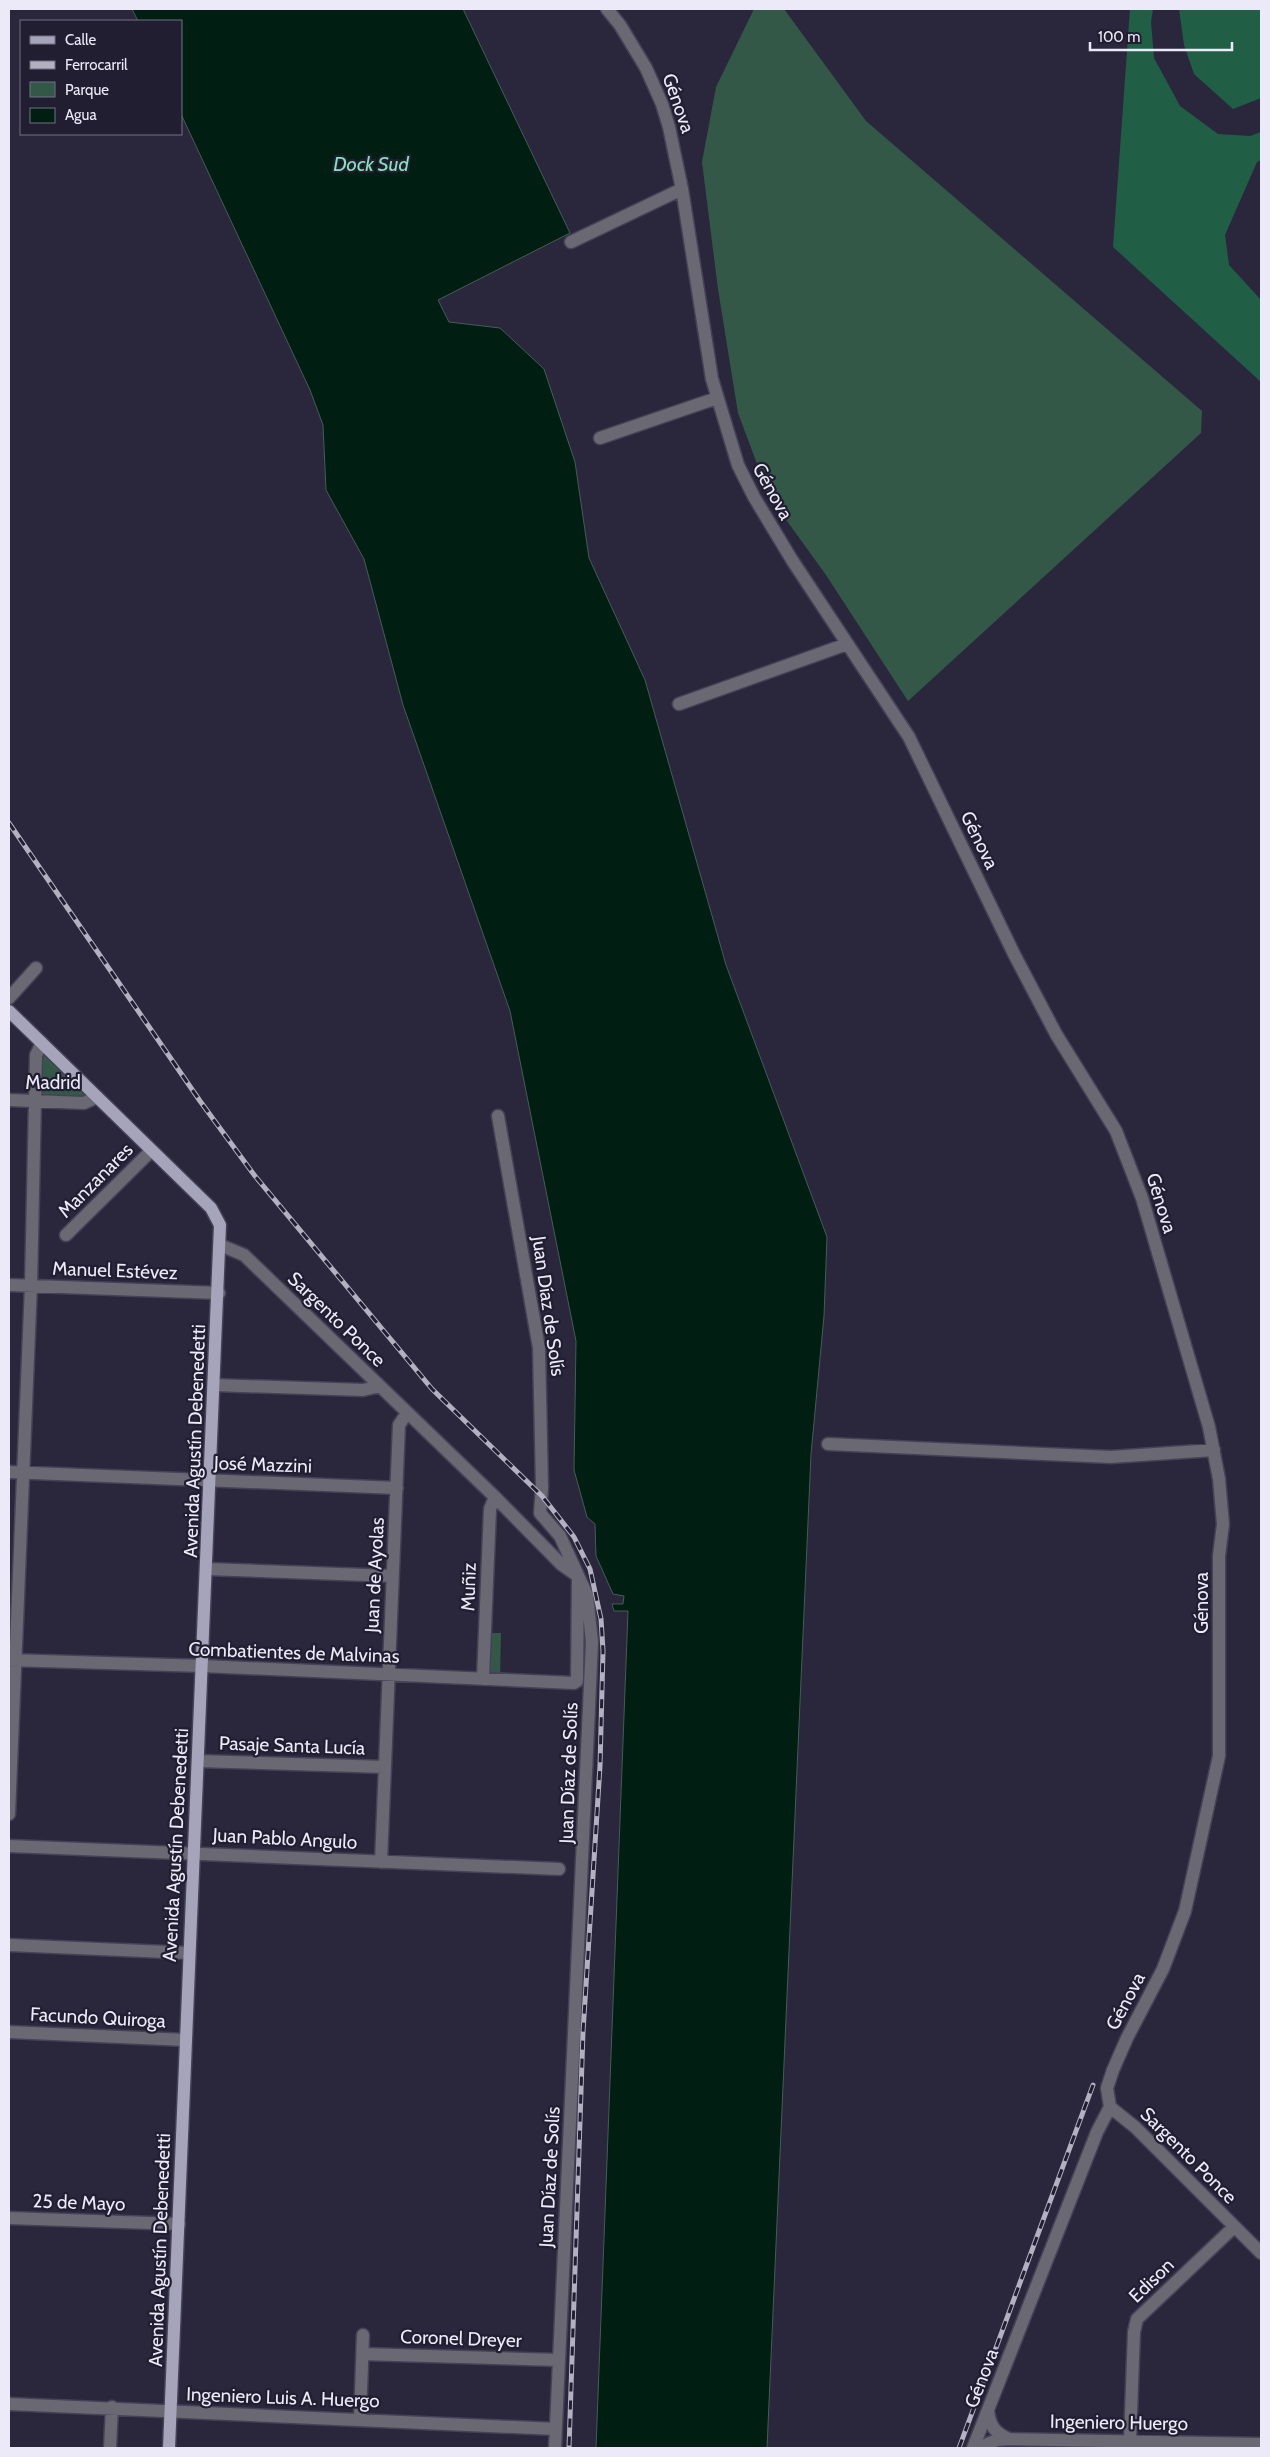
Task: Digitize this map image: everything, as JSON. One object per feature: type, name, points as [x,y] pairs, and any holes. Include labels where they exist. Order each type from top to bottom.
[{"type":"main road","points":[[9,1012],[211,1208],[219,1221],[220,1244]]},
{"type":"main road","name":"Avenida Agustín Debenedetti","points":[[169,2448],[192,1853],[203,1666],[220,1244]]},
{"type":"street","name":"Génova","points":[[607,9],[626,35],[646,68],[662,104],[682,189],[709,361],[717,398],[730,444],[746,483],[792,560],[919,754],[1014,954],[1056,1034],[1122,1144],[1142,1198],[1201,1397],[1219,1478],[1223,1524],[1219,1556],[1219,1756],[1185,1910],[1163,1969],[1127,2038],[1113,2070],[1107,2088],[1110,2108],[1098,2132],[973,2448]]},
{"type":"street","points":[[571,242],[682,189]]},
{"type":"street","points":[[600,438],[717,398]]},
{"type":"street","points":[[679,704],[847,644]]},
{"type":"street","points":[[9,998],[36,968]]},
{"type":"street","points":[[9,1814],[12,1660],[24,1473],[31,1285],[36,1055],[42,1043]]},
{"type":"street","name":"Madrid","points":[[9,1100],[84,1103],[97,1097]]},
{"type":"street","name":"Juan Díaz de Solís","points":[[498,1116],[539,1348],[542,1487],[540,1514],[560,1536],[588,1595],[592,1642],[555,2448]]},
{"type":"street","name":"Manzanares","points":[[66,1235],[151,1151]]},
{"type":"street","name":"Sargento Ponce","points":[[220,1244],[244,1255],[495,1497],[561,1564],[578,1576]]},
{"type":"street","name":"Manuel Estévez","points":[[9,1285],[219,1293]]},
{"type":"street","points":[[214,1385],[363,1390],[380,1386]]},
{"type":"street","name":"Juan de Ayolas","points":[[381,1862],[399,1425],[407,1413]]},
{"type":"street","points":[[828,1444],[1094,1456],[1136,1456],[1214,1450]]},
{"type":"street","name":"José Mazzini","points":[[9,1472],[397,1488]]},
{"type":"street","name":"Muñiz","points":[[483,1679],[490,1509],[495,1497]]},
{"type":"street","points":[[207,1569],[392,1576]]},
{"type":"street","name":"Combatientes de Malvinas","points":[[12,1660],[203,1666],[574,1684],[577,1681],[578,1576]]},
{"type":"street","name":"Pasaje Santa Lucía","points":[[198,1761],[385,1767]]},
{"type":"street","name":"Juan Pablo Angulo","points":[[9,1846],[559,1869]]},
{"type":"street","points":[[9,1945],[189,1953]]},
{"type":"street","name":"Facundo Quiroga","points":[[9,2032],[186,2040]]},
{"type":"street","name":"Sargento Ponce","points":[[1110,2108],[1135,2126],[1261,2253]]},
{"type":"street","name":"25 de Mayo","points":[[9,2218],[179,2224]]},
{"type":"street","name":"Edison","points":[[1130,2440],[1134,2332],[1137,2319],[1234,2227]]},
{"type":"street","points":[[360,2419],[362,2335]]},
{"type":"street","name":"Coronel Dreyer","points":[[363,2354],[558,2360]]},
{"type":"street","name":"Ingeniero Luis A. Huergo","points":[[9,2404],[112,2407],[257,2417],[360,2419],[556,2429]]},
{"type":"street","points":[[110,2448],[112,2407]]},
{"type":"street","points":[[988,2411],[992,2427],[999,2435],[1009,2439]]},
{"type":"street","name":"Ingeniero Huergo","points":[[978,2448],[997,2440],[1009,2439],[1261,2444]]},
{"type":"green space","points":[[754,9],[784,9],[866,121],[1202,411],[1201,433],[908,701],[826,575],[769,496],[738,413],[718,289],[702,162],[716,87]]},
{"type":"green space","points":[[1130,9],[1153,9],[1151,22],[1154,58],[1180,106],[1218,134],[1250,136],[1261,132],[1261,160],[1257,162],[1225,235],[1229,265],[1261,300],[1261,382],[1113,247]]},
{"type":"green space","points":[[1179,9],[1261,9],[1261,98],[1233,109],[1194,74],[1184,45]]},
{"type":"green space","points":[[42,1043],[97,1097],[36,1101]]},
{"type":"green space","points":[[485,1633],[501,1633],[500,1680],[483,1679]]},
{"type":"water","name":"Dock Sud","points":[[132,9],[463,9],[570,233],[438,300],[449,322],[500,328],[544,369],[575,462],[589,558],[645,680],[726,965],[827,1237],[824,1316],[811,1454],[767,2448],[596,2448],[628,1611],[614,1611],[612,1604],[623,1604],[624,1596],[613,1594],[596,1556],[595,1524],[587,1517],[574,1470],[576,1341],[510,1011],[403,705],[364,559],[326,490],[323,425],[310,390],[182,116],[182,20],[138,20]]},
{"type":"railway","points":[[9,823],[200,1101],[255,1176],[432,1389],[542,1496],[574,1537],[590,1569],[601,1619],[603,1651],[600,1766],[583,2032],[569,2448]]},
{"type":"railway","points":[[959,2448],[1093,2085]]}]
